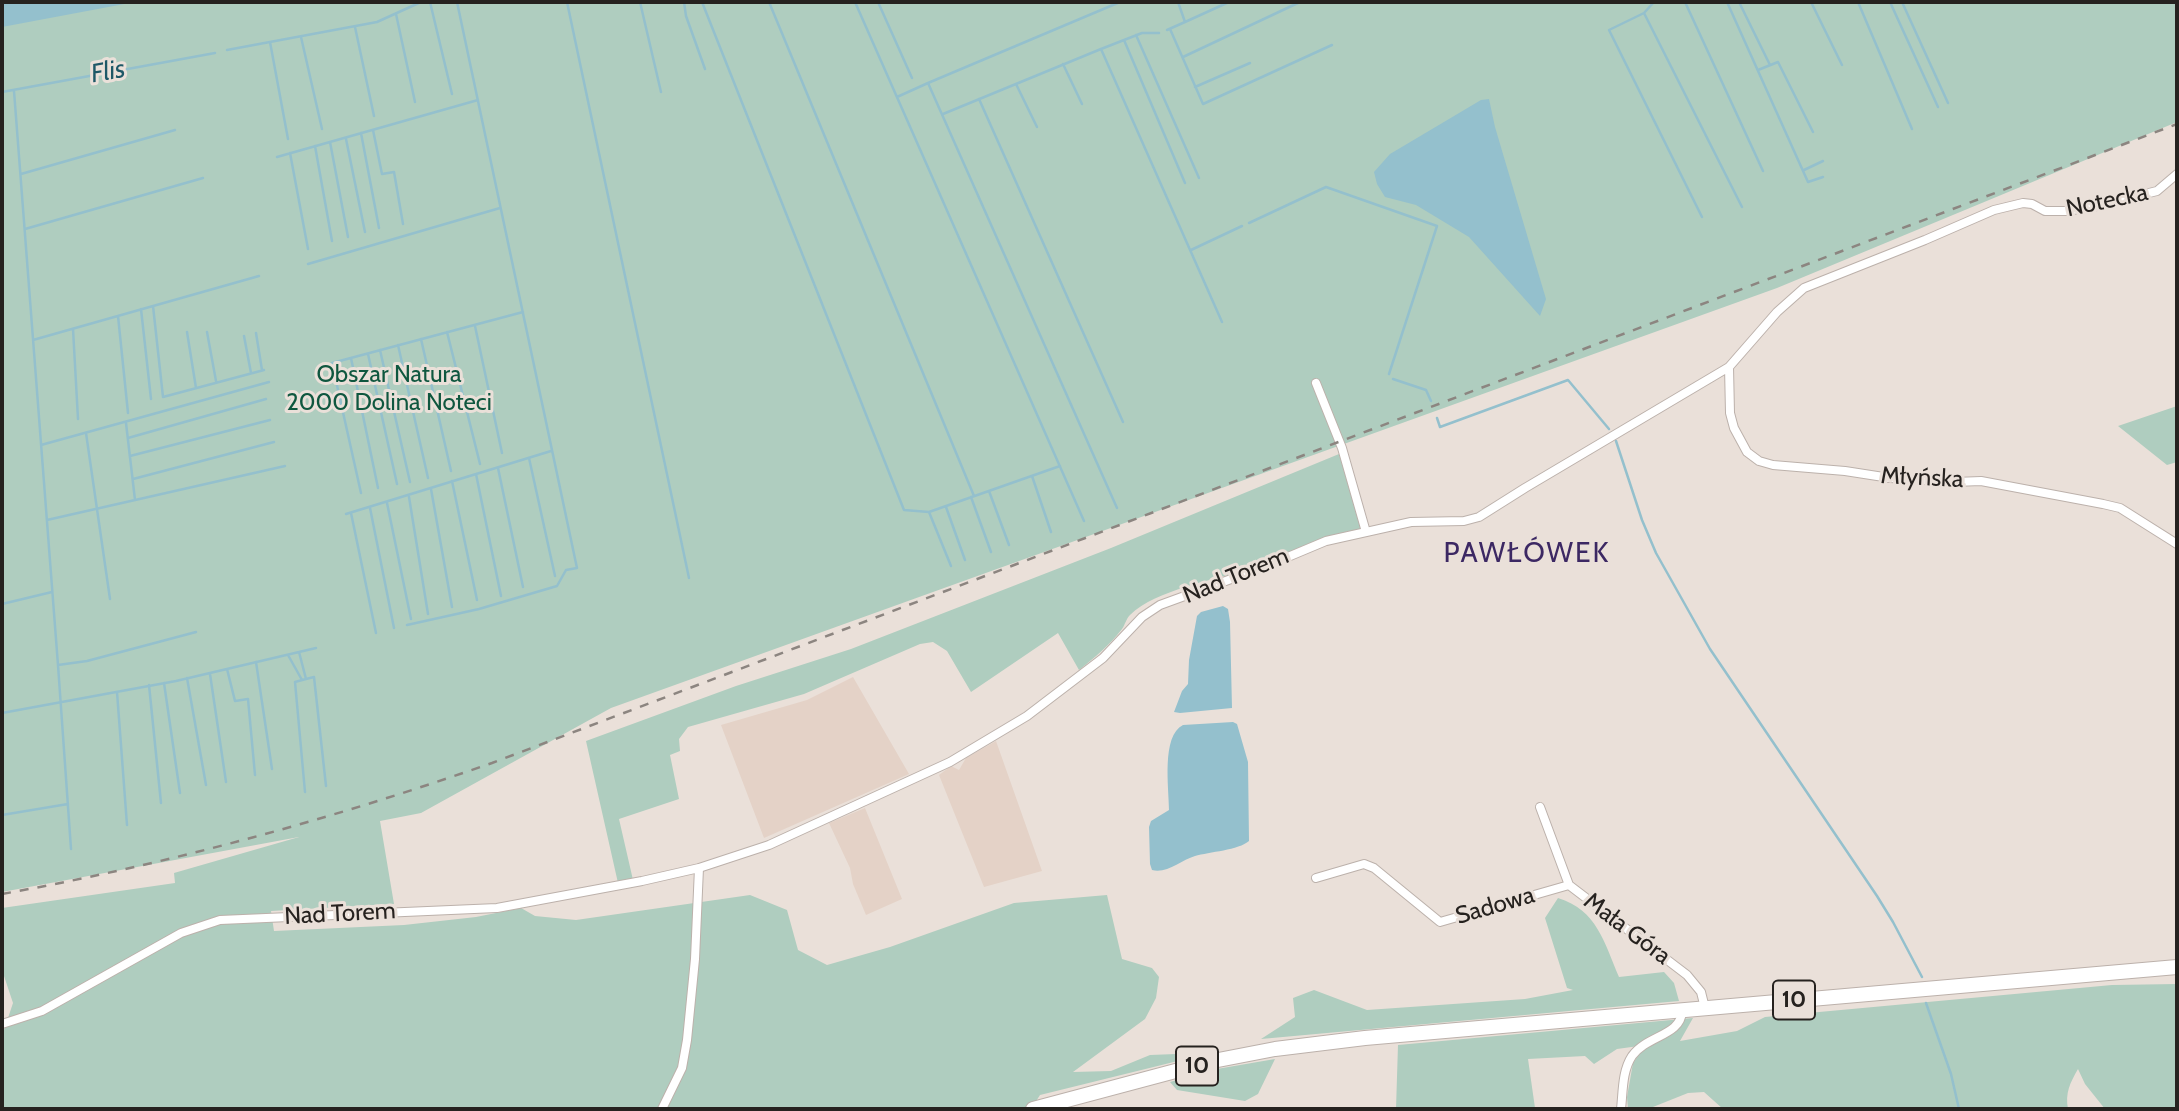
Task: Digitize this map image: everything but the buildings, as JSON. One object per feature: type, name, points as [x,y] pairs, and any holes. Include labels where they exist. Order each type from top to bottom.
[{"type":"highway","name":"10","points":[[1033,1109],[1213,1061],[1275,1049],[1365,1038],[2177,967]]},
{"type":"street","name":"Notecka","points":[[2032,204],[2045,211],[2097,206],[2157,191],[2177,174]]},
{"type":"street","name":"Nad Torem","points":[[2,1024],[42,1011],[181,933],[220,920],[497,908],[620,886],[699,868],[769,845],[950,762],[1027,716],[1103,658],[1142,618],[1160,605],[1326,541],[1411,522],[1464,521],[1479,517],[1729,367],[1777,312],[1804,288],[1994,210],[2023,203],[2032,204]]},
{"type":"street","name":"Młyńska","points":[[1729,367],[1730,413],[1734,428],[1748,452],[1759,461],[1773,465],[1890,478],[1981,481],[2103,504],[2120,508],[2177,544]]},
{"type":"street","points":[[1317,383],[1342,448],[1366,532]]},
{"type":"street","name":"Mała Góra","points":[[1540,807],[1569,885],[1687,975],[1701,992],[1705,1008]]},
{"type":"street","name":"Sadowa","points":[[1316,878],[1364,864],[1374,868],[1440,922],[1569,885]]},
{"type":"street","points":[[662,1109],[681,1068],[687,1040],[695,959],[699,868]]},
{"type":"street","points":[[1621,1109],[1624,1078],[1630,1059],[1640,1045],[1677,1027],[1682,1011]]},
{"type":"shaded area","points":[[853,677],[909,774],[764,838],[721,725],[807,700]]},
{"type":"shaded area","points":[[996,741],[1042,871],[984,887],[939,775],[951,766],[959,770],[966,758]]},
{"type":"shaded area","points":[[865,808],[902,899],[866,915],[853,884],[850,868],[829,823]]},
{"type":"green space","name":"Obszar Natura 2000 Dolina Noteci","points":[[2,2],[2177,2],[2177,122],[1777,288],[611,708],[421,813],[380,821],[394,904],[271,911],[274,931],[404,925],[476,917],[521,908],[535,916],[576,920],[750,895],[787,910],[798,950],[827,965],[890,947],[1014,903],[1107,895],[1122,959],[1152,968],[1159,977],[1156,998],[1145,1019],[1073,1072],[1111,1071],[1150,1055],[1176,1054],[1190,1058],[1040,1095],[1031,1109],[2,1109],[2,1036],[13,1003],[2,970],[2,908],[175,883],[174,873],[299,837],[2,892]]},
{"type":"green space","points":[[2177,406],[2177,462],[2167,465],[2118,426]]},
{"type":"green space","points":[[1339,454],[1361,529],[1317,541],[1249,568],[1170,592],[1141,606],[1127,618],[1112,640],[1079,670],[1058,633],[971,692],[947,651],[933,642],[920,644],[804,694],[688,727],[679,739],[680,751],[670,755],[679,799],[619,819],[633,880],[618,883],[586,741],[736,686],[851,649],[1111,548]]},
{"type":"green space","points":[[1558,898],[1582,910],[1598,929],[1619,977],[1664,972],[1674,983],[1679,1001],[1261,1039],[1295,1017],[1293,998],[1314,990],[1367,1010],[1525,999],[1573,990],[1567,988],[1545,918]]},
{"type":"green space","points":[[2177,984],[2177,1109],[2105,1109],[2085,1084],[2078,1069],[2069,1088],[2068,1109],[1723,1109],[1704,1092],[1688,1093],[1648,1109],[1628,1109],[1627,1097],[1633,1063],[1646,1045],[1617,1049],[1594,1064],[1585,1056],[1528,1059],[1535,1108],[1396,1109],[1398,1045],[1693,1018],[1680,1041],[1737,1031],[1765,1017],[2112,985]]},
{"type":"green space","points":[[1275,1059],[1258,1094],[1245,1101],[1177,1090],[1170,1082],[1211,1070]]},
{"type":"water","points":[[2,2],[135,2],[2,27]]},
{"type":"water","points":[[1489,99],[1546,299],[1540,316],[1469,237],[1416,205],[1385,197],[1374,172],[1390,154],[1481,100]]},
{"type":"water","points":[[1223,606],[1228,609],[1230,622],[1232,708],[1174,712],[1182,691],[1188,684],[1189,660],[1197,616],[1201,612]]},
{"type":"water","points":[[1237,724],[1248,762],[1249,841],[1231,849],[1195,856],[1163,870],[1152,870],[1149,827],[1151,821],[1169,810],[1169,751],[1176,731],[1183,725]]},
{"type":"waterway","name":"Flis","points":[[227,50],[377,22],[421,2]]},
{"type":"waterway","points":[[430,2],[452,94]]},
{"type":"waterway","points":[[407,625],[479,609],[557,586],[566,570],[577,568],[457,2]]},
{"type":"waterway","points":[[567,2],[689,578]]},
{"type":"waterway","points":[[640,2],[661,92]]},
{"type":"waterway","points":[[684,2],[686,16],[705,69]]},
{"type":"waterway","points":[[702,2],[904,510],[929,512],[1060,466]]},
{"type":"waterway","points":[[769,2],[974,496]]},
{"type":"waterway","points":[[855,2],[1084,521]]},
{"type":"waterway","points":[[878,2],[912,78]]},
{"type":"waterway","points":[[928,83],[1120,2]]},
{"type":"waterway","points":[[1167,30],[1185,22],[1178,2]]},
{"type":"waterway","points":[[1185,22],[1229,2]]},
{"type":"waterway","points":[[1183,57],[1300,2]]},
{"type":"waterway","points":[[1654,2],[1644,13],[1742,207]]},
{"type":"waterway","points":[[1685,2],[1763,171]]},
{"type":"waterway","points":[[1727,2],[1808,182],[1823,177]]},
{"type":"waterway","points":[[1739,2],[1770,65]]},
{"type":"waterway","points":[[1811,2],[1842,65]]},
{"type":"waterway","points":[[1858,2],[1912,129]]},
{"type":"waterway","points":[[1890,2],[1938,107]]},
{"type":"waterway","points":[[1902,2],[1948,103]]},
{"type":"waterway","points":[[1644,13],[1609,30],[1702,217]]},
{"type":"waterway","points":[[396,14],[415,102]]},
{"type":"waterway","points":[[355,27],[374,116]]},
{"type":"waterway","points":[[1170,29],[1203,104],[1332,45]]},
{"type":"waterway","points":[[1101,49],[1142,33],[1159,33]]},
{"type":"waterway","points":[[1136,35],[1199,178]]},
{"type":"waterway","points":[[301,37],[322,129]]},
{"type":"waterway","points":[[1124,40],[1185,183]]},
{"type":"waterway","points":[[270,42],[288,139]]},
{"type":"waterway","points":[[943,114],[1101,49],[1222,322]]},
{"type":"waterway","name":"Flis","points":[[2,92],[215,53]]},
{"type":"waterway","points":[[1758,70],[1778,62],[1813,132]]},
{"type":"waterway","points":[[1195,87],[1250,63]]},
{"type":"waterway","points":[[1063,64],[1082,104]]},
{"type":"waterway","points":[[897,97],[928,83],[1117,508]]},
{"type":"waterway","points":[[1016,84],[1037,127]]},
{"type":"waterway","points":[[14,91],[58,665]]},
{"type":"waterway","points":[[979,99],[1123,422]]},
{"type":"waterway","points":[[277,157],[478,100]]},
{"type":"waterway","points":[[21,174],[175,130]]},
{"type":"waterway","points":[[373,130],[382,174],[394,172],[403,224]]},
{"type":"waterway","points":[[361,133],[379,228]]},
{"type":"waterway","points":[[346,139],[365,232]]},
{"type":"waterway","points":[[330,142],[348,237]]},
{"type":"waterway","points":[[315,146],[332,241]]},
{"type":"waterway","points":[[290,153],[308,249]]},
{"type":"waterway","points":[[1804,170],[1823,161]]},
{"type":"waterway","points":[[25,229],[203,178]]},
{"type":"waterway","points":[[1249,223],[1326,187],[1437,226],[1389,374]]},
{"type":"waterway","points":[[308,264],[500,208]]},
{"type":"waterway","points":[[1191,250],[1242,226]]},
{"type":"waterway","points":[[33,340],[259,276]]},
{"type":"waterway","points":[[153,306],[163,397],[264,370]]},
{"type":"waterway","points":[[141,309],[151,399]]},
{"type":"waterway","points":[[361,493],[332,363],[523,312]]},
{"type":"waterway","points":[[118,316],[128,413]]},
{"type":"waterway","points":[[475,326],[502,453]]},
{"type":"waterway","points":[[73,329],[78,419]]},
{"type":"waterway","points":[[187,332],[196,388]]},
{"type":"waterway","points":[[207,332],[216,381]]},
{"type":"waterway","points":[[447,332],[480,464]]},
{"type":"waterway","points":[[256,333],[262,370]]},
{"type":"waterway","points":[[244,336],[251,373]]},
{"type":"waterway","points":[[421,339],[451,471]]},
{"type":"waterway","points":[[398,345],[428,478]]},
{"type":"waterway","points":[[380,350],[410,482]]},
{"type":"waterway","points":[[368,354],[397,484]]},
{"type":"waterway","points":[[351,358],[378,488]]},
{"type":"waterway","points":[[1393,379],[1426,390],[1431,401]]},
{"type":"waterway","points":[[1437,418],[1440,427],[1568,380],[1609,429]]},
{"type":"waterway","points":[[41,445],[269,382]]},
{"type":"waterway","points":[[128,438],[266,399]]},
{"type":"waterway","points":[[130,456],[270,420]]},
{"type":"waterway","points":[[126,423],[135,500]]},
{"type":"waterway","points":[[86,433],[110,599]]},
{"type":"waterway","points":[[1616,441],[1656,553],[1710,649],[1877,896],[1922,977]]},
{"type":"waterway","points":[[133,479],[274,442]]},
{"type":"waterway","points":[[346,514],[551,451]]},
{"type":"waterway","points":[[529,458],[555,576]]},
{"type":"waterway","points":[[47,520],[285,466]]},
{"type":"waterway","points":[[498,468],[523,587]]},
{"type":"waterway","points":[[476,474],[501,596]]},
{"type":"waterway","points":[[1032,476],[1051,532]]},
{"type":"waterway","points":[[452,481],[477,600]]},
{"type":"waterway","points":[[431,489],[452,607]]},
{"type":"waterway","points":[[989,491],[1009,545]]},
{"type":"waterway","points":[[409,497],[428,614]]},
{"type":"waterway","points":[[971,497],[991,552]]},
{"type":"waterway","points":[[387,503],[411,619]]},
{"type":"waterway","points":[[946,507],[965,560]]},
{"type":"waterway","points":[[370,508],[394,628]]},
{"type":"waterway","points":[[929,512],[951,566]]},
{"type":"waterway","points":[[351,513],[376,633]]},
{"type":"waterway","points":[[2,604],[52,592]]},
{"type":"waterway","points":[[71,849],[58,665],[87,661],[196,632]]},
{"type":"waterway","points":[[2,713],[176,681],[316,648]]},
{"type":"waterway","points":[[299,652],[306,679],[314,677],[326,786]]},
{"type":"waterway","points":[[288,655],[302,680]]},
{"type":"waterway","points":[[256,662],[272,769]]},
{"type":"waterway","points":[[227,669],[235,701],[248,699],[255,775]]},
{"type":"waterway","points":[[210,674],[226,782]]},
{"type":"waterway","points":[[187,678],[206,785]]},
{"type":"waterway","points":[[305,792],[295,682],[306,679]]},
{"type":"waterway","points":[[164,683],[180,793]]},
{"type":"waterway","points":[[149,685],[161,803]]},
{"type":"waterway","points":[[117,692],[127,825]]},
{"type":"waterway","points":[[2,815],[68,804]]},
{"type":"waterway","points":[[1926,1003],[1951,1074],[1959,1109]]},
{"type":"railway","points":[[2,894],[127,869],[250,838],[371,803],[492,763],[2177,124]]},
{"type":"district","name":"PAWŁÓWEK","points":[[1527,554]]}]
